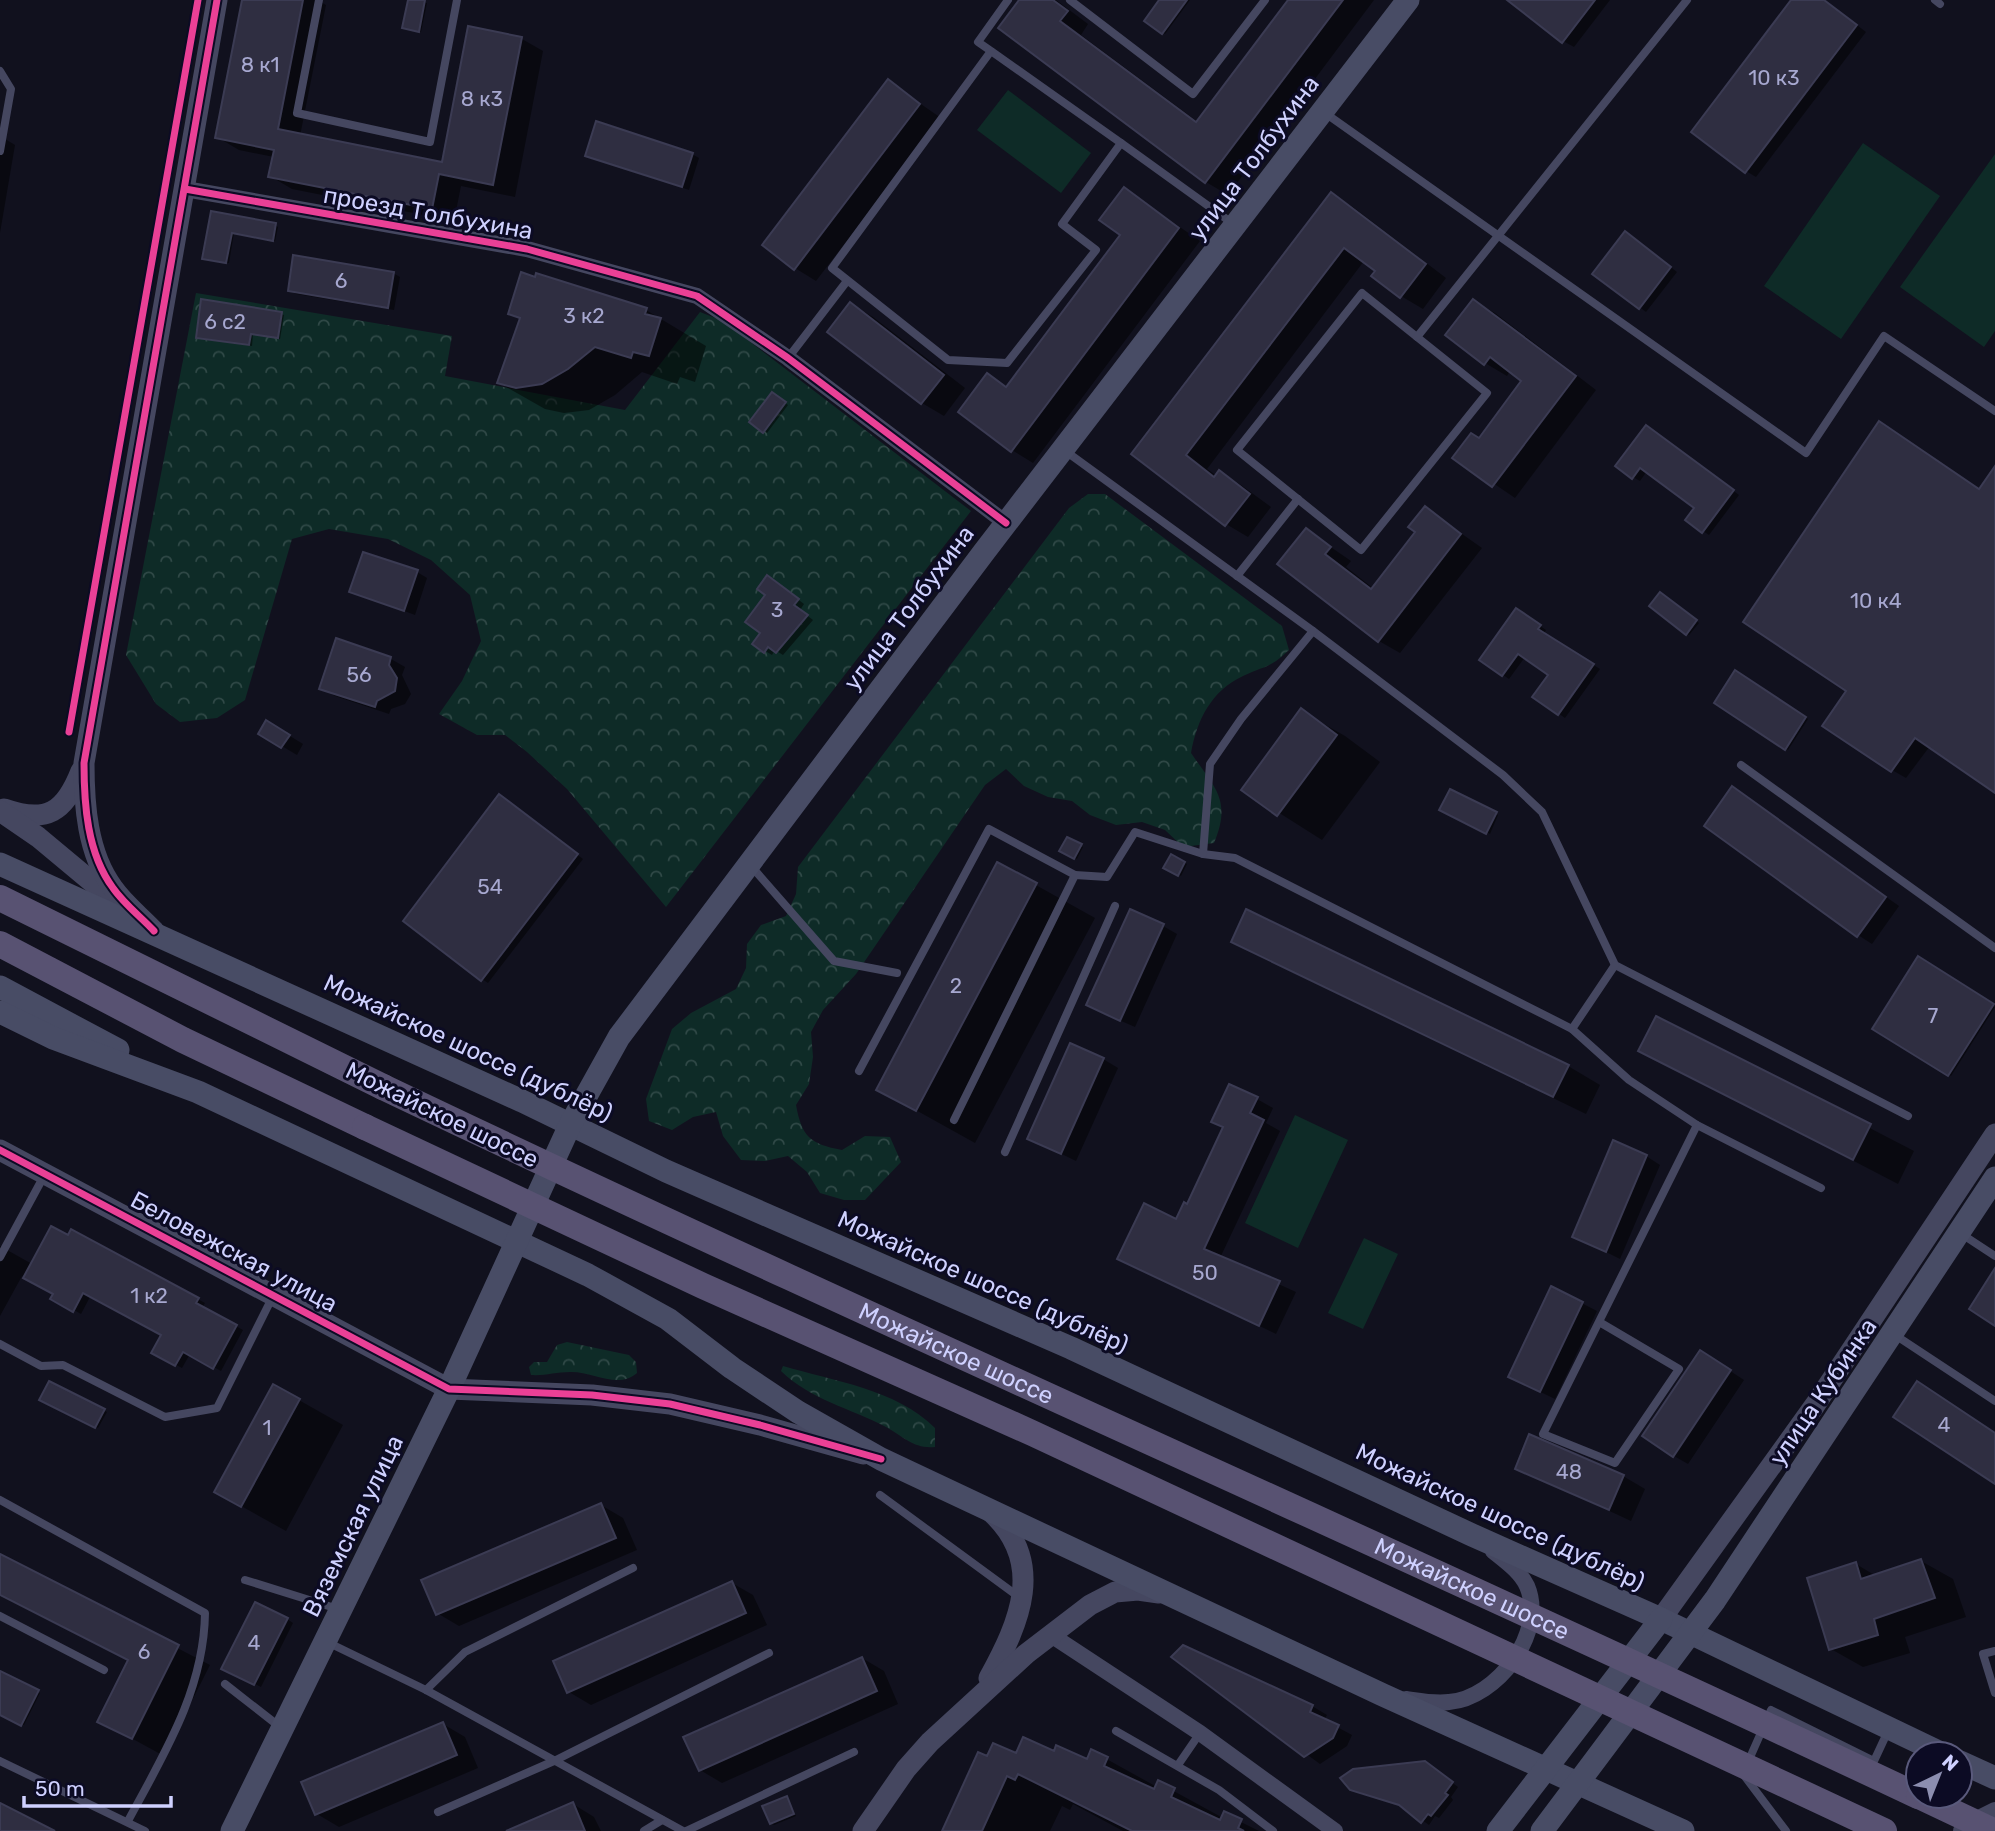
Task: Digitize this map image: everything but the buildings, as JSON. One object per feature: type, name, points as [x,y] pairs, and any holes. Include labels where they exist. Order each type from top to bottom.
[{"type":"main road","name":"улица Толбухина","points":[[515,1241],[570,1125],[619,1037],[1006,523],[1408,0]]},
{"type":"main road","name":"Можайское шоссе (дублёр)","points":[[0,864],[154,931],[677,1176],[1071,1348],[1472,1535],[1661,1619],[1913,1740]]},
{"type":"main road","name":"Можайское шоссе","points":[[0,898],[383,1087],[724,1250],[1051,1395],[1904,1789]]},
{"type":"main road","name":"Можайское шоссе","points":[[0,944],[183,1040],[702,1286],[1044,1439],[1884,1831]]},
{"type":"main road","points":[[0,987],[198,1092],[588,1275],[668,1320],[743,1376],[881,1459],[1383,1695],[1683,1831]]},
{"type":"main road","points":[[0,1012],[53,1038],[198,1092]]},
{"type":"main road","name":"улица Кубинка","points":[[1542,1831],[1691,1633],[1961,1233],[1995,1178]]},
{"type":"main road","name":"Вяземская улица","points":[[232,1831],[449,1389],[515,1241]]},
{"type":"main road","points":[[1499,1831],[1661,1619]]},
{"type":"main road","points":[[1974,1769],[1995,1779]]},
{"type":"main road","name":"Можайское шоссе","points":[[1949,1810],[1993,1831]]},
{"type":"street","points":[[154,931],[112,888],[97,857],[84,797],[84,763],[217,0]]},
{"type":"street","name":"проезд Толбухина","points":[[185,189],[527,249],[697,296],[788,358],[1006,523]]},
{"type":"street","points":[[0,809],[31,815],[53,812],[69,796],[84,763]]},
{"type":"street","points":[[0,809],[154,931]]},
{"type":"street","points":[[1661,1619],[1815,1405],[1995,1134]]},
{"type":"street","name":"Беловежская улица","points":[[0,1150],[449,1389]]},
{"type":"street","points":[[449,1389],[592,1395],[670,1404],[760,1425],[881,1459]]},
{"type":"street","points":[[981,1692],[1010,1642],[1022,1599],[1023,1560],[1016,1541],[991,1512]]},
{"type":"street","points":[[1383,1695],[1451,1703],[1480,1690],[1508,1670],[1525,1642],[1532,1611],[1527,1586],[1511,1566],[1472,1535]]},
{"type":"street","points":[[863,1831],[906,1769],[981,1692],[1051,1635],[1090,1605],[1115,1592],[1138,1590],[1168,1594]]},
{"type":"street","points":[[1051,1635],[1200,1733],[1335,1831]]},
{"type":"street","points":[[1961,1831],[1969,1823],[1995,1810]]},
{"type":"lane","points":[[319,0],[297,113],[430,142],[457,0]]},
{"type":"lane","points":[[1008,0],[978,42],[1236,226]]},
{"type":"lane","points":[[1070,0],[1193,94],[1265,0]]},
{"type":"lane","points":[[1417,337],[1687,0]]},
{"type":"lane","points":[[991,51],[832,268],[948,359],[1007,363],[1096,250],[1062,224],[1121,143]]},
{"type":"lane","points":[[0,71],[11,89],[0,151]]},
{"type":"lane","points":[[1322,111],[1806,453],[1884,336],[1995,411]]},
{"type":"lane","points":[[788,358],[847,281]]},
{"type":"lane","points":[[1362,293],[1417,337],[1487,393],[1361,550],[1237,450],[1362,293]]},
{"type":"lane","points":[[1064,450],[1313,631],[1503,775],[1542,812],[1615,965],[1908,1116]]},
{"type":"lane","points":[[1237,576],[1298,499]]},
{"type":"lane","points":[[1203,854],[1210,764],[1241,719],[1313,631]]},
{"type":"lane","points":[[1741,765],[1995,948]]},
{"type":"lane","points":[[859,1071],[989,829],[1075,875],[1107,877],[1135,832],[1203,854],[1235,858],[1572,1029],[1629,1080],[1697,1125],[1821,1188]]},
{"type":"lane","points":[[750,864],[834,961],[897,973]]},
{"type":"lane","points":[[954,1120],[1075,875]]},
{"type":"lane","points":[[1005,1152],[1115,906]]},
{"type":"lane","points":[[1572,1029],[1615,965]]},
{"type":"lane","points":[[1601,1323],[1679,1369],[1615,1463],[1543,1434],[1601,1323],[1697,1125]]},
{"type":"lane","points":[[0,1257],[45,1174]]},
{"type":"lane","points":[[1961,1233],[1995,1256]]},
{"type":"lane","points":[[0,1344],[41,1366],[63,1365],[165,1417],[216,1408],[273,1296]]},
{"type":"lane","points":[[1893,1334],[1995,1401]]},
{"type":"lane","points":[[880,1495],[1022,1599]]},
{"type":"lane","points":[[0,1500],[205,1613],[204,1648],[194,1687],[169,1745],[128,1821]]},
{"type":"lane","points":[[426,1690],[465,1652],[633,1568]]},
{"type":"lane","points":[[246,1580],[341,1610]]},
{"type":"lane","points":[[0,1616],[104,1670]]},
{"type":"lane","points":[[326,1641],[426,1690],[684,1831],[854,1752]]},
{"type":"lane","points":[[1995,1651],[1983,1654],[1995,1693]]},
{"type":"lane","points":[[438,1812],[554,1761],[769,1653]]},
{"type":"lane","points":[[225,1684],[283,1728]]},
{"type":"lane","points":[[1786,1831],[1742,1776],[1771,1710],[1874,1760],[1889,1729]]},
{"type":"lane","points":[[1116,1731],[1219,1790],[1273,1831]]},
{"type":"lane","points":[[1178,1766],[1200,1733]]},
{"type":"lane","points":[[0,1760],[145,1831]]},
{"type":"lane","points":[[644,1831],[662,1820]]},
{"type":"green space","points":[[1008,90],[1091,153],[1061,193],[977,130]]},
{"type":"green space","points":[[1863,143],[1940,196],[1841,339],[1764,286]]},
{"type":"green space","points":[[1995,154],[1995,331],[1984,347],[1900,287]]},
{"type":"green space","points":[[196,293],[452,336],[445,376],[625,410],[700,312],[723,321],[971,511],[666,907],[567,789],[527,752],[505,735],[477,735],[439,714],[462,681],[481,641],[470,595],[431,560],[388,539],[329,529],[292,539],[245,700],[217,718],[180,722],[156,704],[126,655]]},
{"type":"green space","points":[[1088,494],[1105,494],[1282,626],[1289,650],[1272,664],[1243,676],[1222,690],[1207,708],[1197,729],[1191,753],[1214,786],[1221,805],[1219,828],[1214,843],[1183,847],[1165,830],[1142,822],[1116,825],[1090,815],[1072,801],[1048,797],[1024,786],[1006,769],[985,785],[856,974],[823,1010],[811,1032],[813,1057],[809,1084],[796,1105],[805,1132],[815,1142],[842,1150],[865,1136],[890,1137],[901,1162],[865,1200],[844,1200],[820,1193],[807,1172],[788,1156],[765,1161],[741,1160],[723,1136],[716,1112],[693,1117],[672,1130],[649,1121],[646,1099],[672,1029],[691,1013],[736,989],[746,968],[747,944],[761,925],[786,916],[796,894],[798,867],[1069,508]]},
{"type":"green space","points":[[1295,1115],[1348,1140],[1298,1248],[1245,1223]]},
{"type":"green space","points":[[1364,1238],[1398,1254],[1363,1329],[1328,1313]]},
{"type":"green space","points":[[567,1342],[629,1355],[636,1362],[637,1373],[622,1380],[578,1372],[531,1375],[529,1367],[534,1362],[547,1362],[557,1345]]},
{"type":"green space","points":[[783,1366],[863,1388],[902,1404],[935,1428],[935,1447],[915,1444],[886,1427],[818,1396],[781,1371]]},
{"type":"cycle path","points":[[69,732],[198,0]]},
{"type":"cycle path","points":[[154,931],[117,894],[97,859],[86,811],[84,763],[217,0]]},
{"type":"cycle path","points":[[185,189],[527,249],[697,296],[788,358],[1006,523]]},
{"type":"cycle path","points":[[0,1150],[449,1389],[592,1395],[670,1404],[760,1425],[881,1459]]}]
